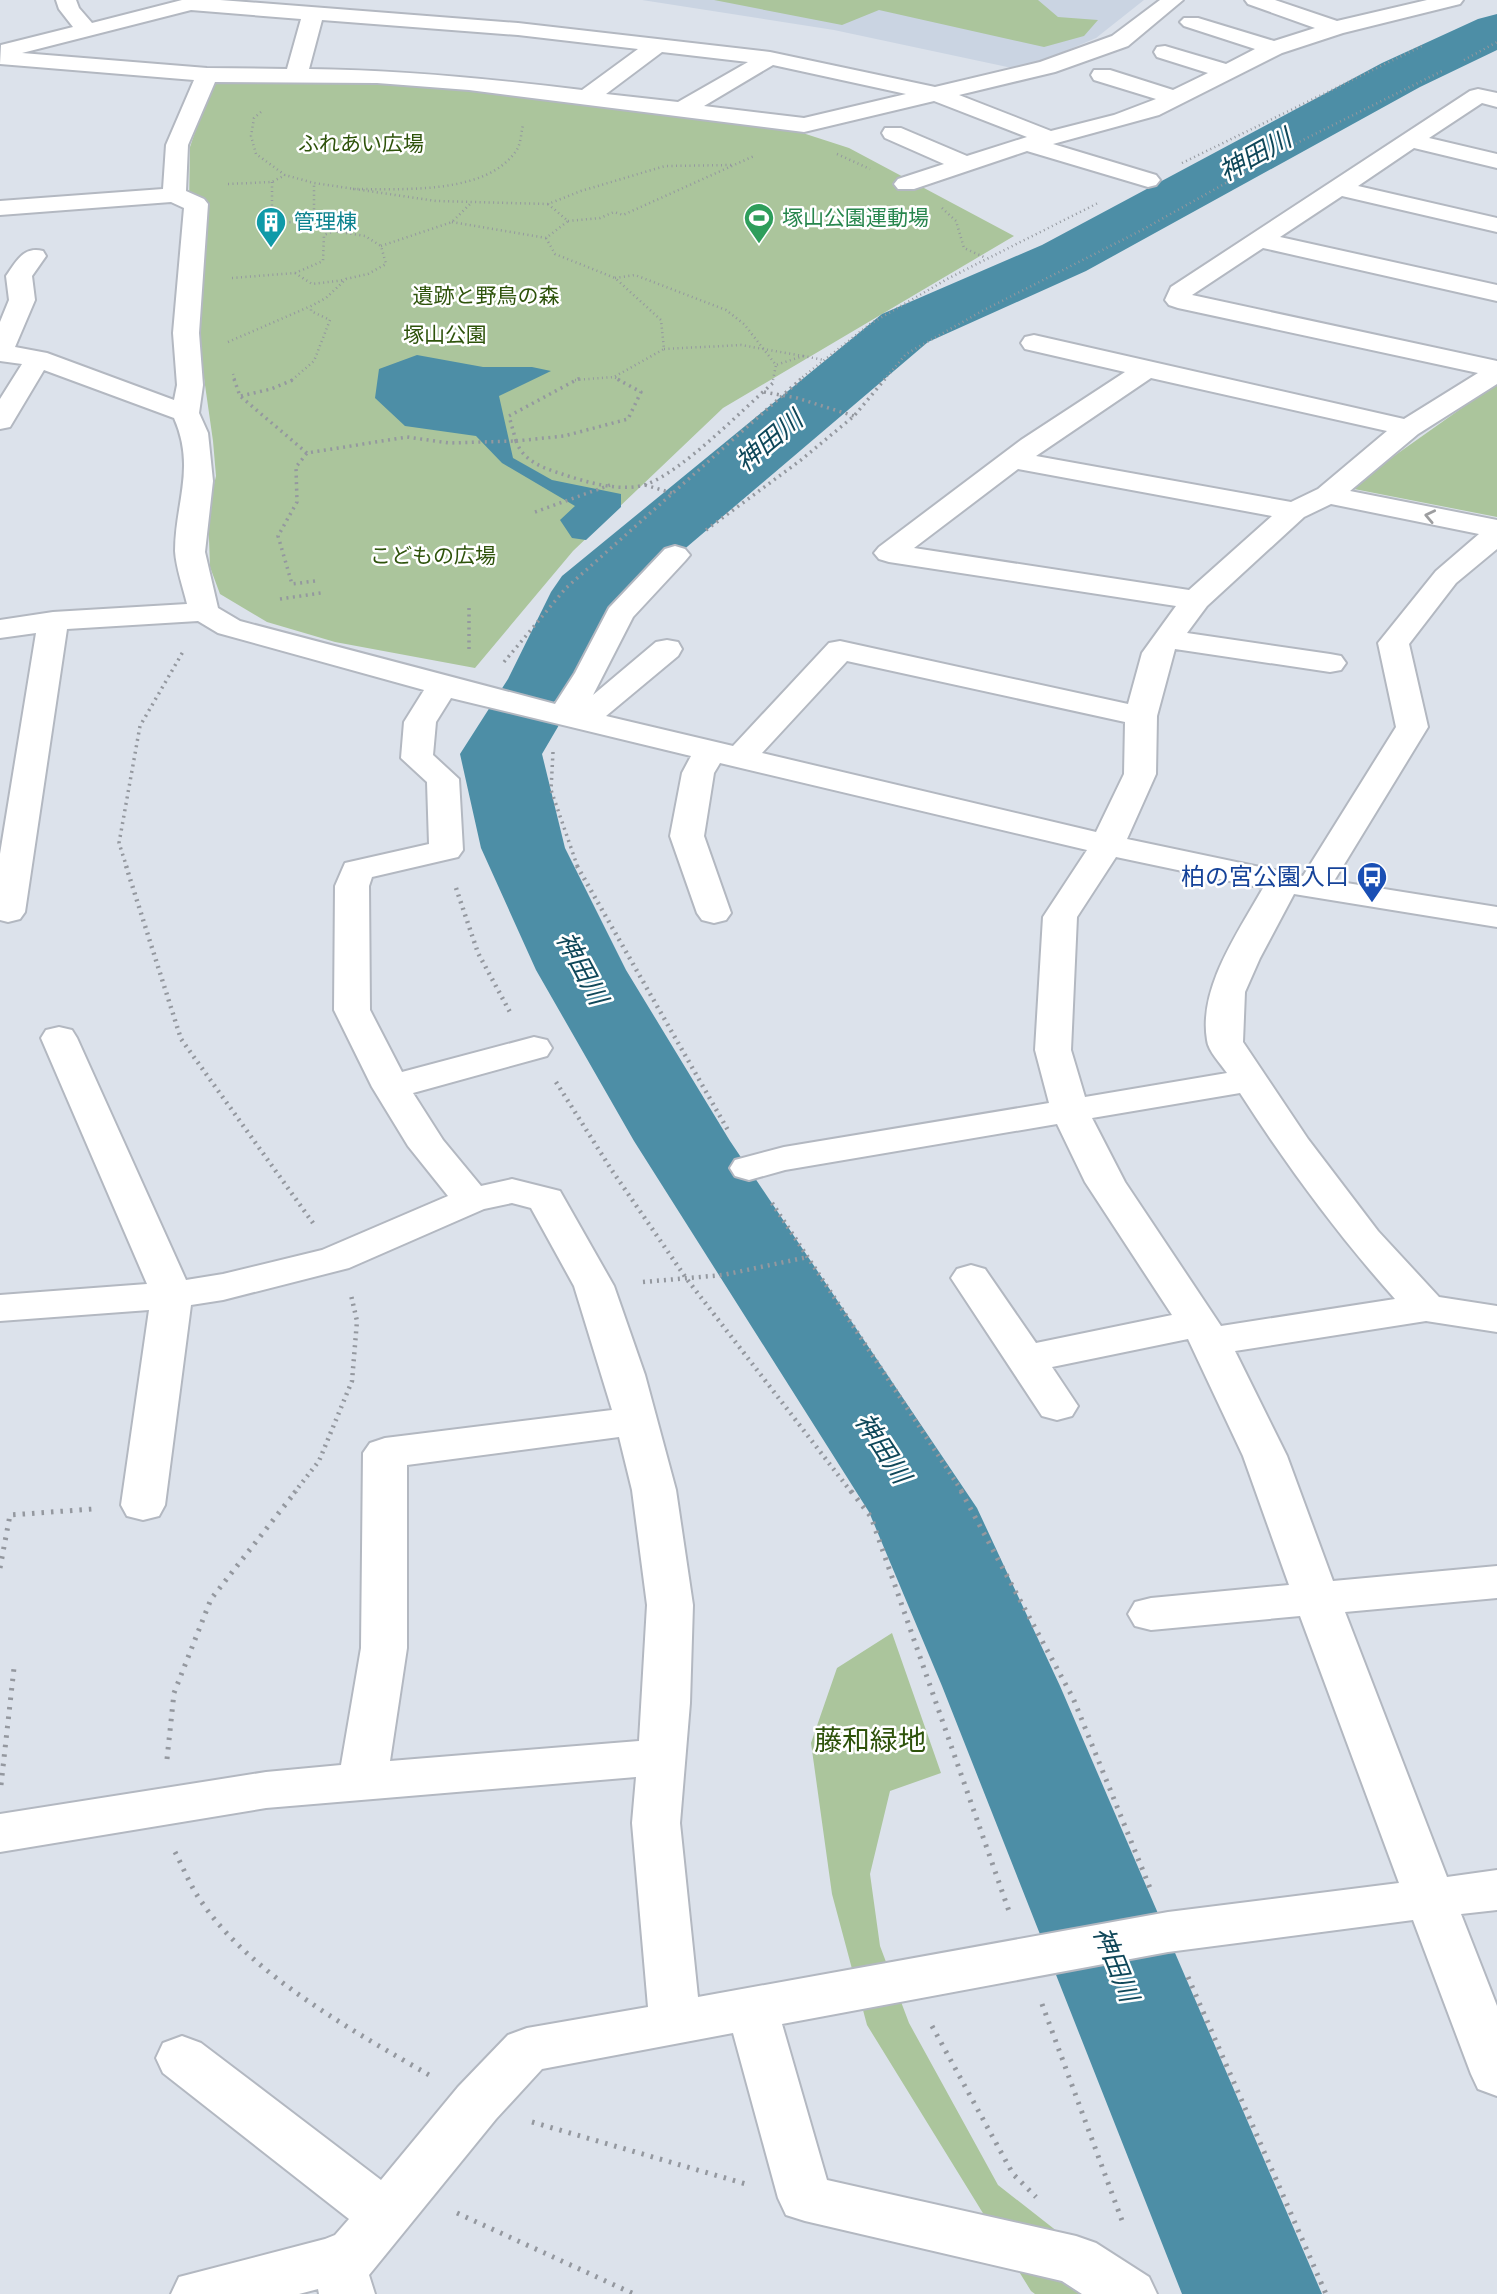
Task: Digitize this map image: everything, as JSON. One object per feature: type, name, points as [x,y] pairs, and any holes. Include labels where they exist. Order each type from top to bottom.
[{"type":"street","points":[[66,0],[69,9],[86,29]]},
{"type":"street","points":[[0,55],[207,75],[377,76],[684,108],[804,125],[1047,67],[1109,46],[1173,0]]},
{"type":"street","points":[[1255,0],[1336,28]]},
{"type":"street","points":[[1387,0],[1417,10]]},
{"type":"street","points":[[906,184],[1049,138],[1122,120],[1175,98],[1274,48],[1336,28],[1453,0]]},
{"type":"street","points":[[0,55],[86,29],[199,2],[313,15],[570,34],[769,58],[937,94],[1049,138]]},
{"type":"street","points":[[377,76],[477,6]]},
{"type":"street","points":[[135,70],[164,10]]},
{"type":"street","points":[[296,75],[313,15]]},
{"type":"street","points":[[570,34],[596,15]]},
{"type":"street","points":[[1191,22],[1274,48]]},
{"type":"street","points":[[720,52],[744,33]]},
{"type":"street","points":[[586,98],[658,45]]},
{"type":"street","points":[[1165,52],[1229,72]]},
{"type":"street","points":[[684,108],[769,58]]},
{"type":"street","points":[[174,195],[177,145],[207,75]]},
{"type":"street","points":[[1102,75],[1175,98]]},
{"type":"street","points":[[1497,100],[1478,96],[1180,292],[1178,300],[1497,370]]},
{"type":"street","points":[[893,133],[965,164]]},
{"type":"street","points":[[1408,140],[1497,160]]},
{"type":"street","points":[[1027,145],[1147,180]]},
{"type":"street","points":[[1337,188],[1497,225]]},
{"type":"street","points":[[0,208],[174,195],[196,204],[186,333],[191,385],[185,413],[194,433],[199,481],[190,552],[204,612]]},
{"type":"street","points":[[1260,240],[1497,293]]},
{"type":"street","points":[[18,269],[22,300],[0,353],[38,359],[185,413]]},
{"type":"street","points":[[1034,343],[1408,428]]},
{"type":"street","points":[[0,421],[38,359]]},
{"type":"street","points":[[1145,370],[1031,446],[889,553],[1196,600]]},
{"type":"street","points":[[1497,370],[1408,428],[1328,495],[1294,511],[1196,600],[1157,653],[1140,716],[1140,774],[1107,845],[1060,917],[1053,1050],[1070,1111],[1105,1182],[1204,1332],[1265,1456],[1497,2074]]},
{"type":"street","points":[[1014,460],[1294,511]]},
{"type":"street","points":[[1328,495],[1497,532]]},
{"type":"street","points":[[1426,1308],[1364,1240],[1293,1145],[1225,1042],[1227,992],[1242,958],[1299,885],[1412,727],[1393,643],[1446,577],[1497,532]]},
{"type":"street","points":[[566,716],[620,614],[675,555]]},
{"type":"street","points":[[0,629],[53,621],[204,612],[229,627],[280,643],[471,693],[1107,845],[1299,885],[1497,917]]},
{"type":"street","points":[[8,912],[53,621]]},
{"type":"street","points":[[1167,639],[1331,663]]},
{"type":"street","points":[[566,716],[667,649]]},
{"type":"street","points":[[714,913],[687,836],[698,773],[725,754],[840,650],[1140,716]]},
{"type":"street","points":[[471,693],[420,722],[417,758],[443,779],[446,850],[357,870],[352,886],[352,1010],[391,1087],[427,1146],[472,1199]]},
{"type":"street","points":[[60,1038],[173,1295],[143,1505]]},
{"type":"street","points":[[391,1087],[534,1048]]},
{"type":"street","points":[[749,1168],[784,1159],[1252,1080]]},
{"type":"street","points":[[0,1308],[173,1295],[223,1287],[335,1259],[472,1199],[512,1191],[546,1200],[594,1286],[624,1375],[653,1490],[670,1605],[656,1823],[674,2023]]},
{"type":"street","points":[[971,1278],[1057,1406]]},
{"type":"street","points":[[1025,1359],[1204,1332],[1426,1308],[1497,1319]]},
{"type":"street","points":[[363,1780],[384,1647],[385,1453],[635,1421]]},
{"type":"street","points":[[1151,1614],[1497,1582]]},
{"type":"street","points":[[0,1833],[266,1790],[661,1757]]},
{"type":"street","points":[[199,2294],[342,2277],[352,2257],[477,2103],[527,2050],[1159,1934],[1497,1891]]},
{"type":"street","points":[[752,2008],[804,2198],[1076,2260],[1129,2294]]},
{"type":"street","points":[[182,2058],[396,2203]]},
{"type":"path","points":[[675,555],[737,505],[801,460],[854,416],[906,354],[982,311],[1142,230],[1299,142],[1497,42]]},
{"type":"path","points":[[269,108],[254,118],[251,136],[256,154],[285,175],[314,183],[436,201],[548,204],[581,191],[666,166],[733,165],[623,215],[614,212],[600,218],[568,221],[546,238],[452,222]]},
{"type":"path","points":[[353,188],[432,188],[481,179],[507,164],[522,141],[524,126],[513,122]]},
{"type":"path","points":[[272,182],[272,223],[314,220],[334,222],[334,231]]},
{"type":"path","points":[[314,183],[314,220]]},
{"type":"path","points":[[381,246],[452,222],[471,203]]},
{"type":"path","points":[[548,204],[568,221]]},
{"type":"path","points":[[224,278],[295,273],[323,261],[324,235],[334,231],[365,236],[381,246],[386,264],[368,274],[312,284],[295,273]]},
{"type":"path","points":[[546,238],[555,254],[615,278],[661,320],[664,349]]},
{"type":"path","points":[[964,248],[987,258]]},
{"type":"path","points":[[615,278],[635,275],[726,310],[744,324],[776,365],[773,383],[680,461],[645,485]]},
{"type":"path","points":[[224,343],[311,306],[326,298],[346,279]]},
{"type":"path","points":[[307,453],[240,396],[258,394],[294,379],[313,363],[330,320],[311,311],[311,306]]},
{"type":"path","points":[[672,492],[645,485],[611,484],[557,475],[522,455],[509,416],[578,379],[614,377],[664,349],[741,345],[824,360]]},
{"type":"path","points":[[776,365],[803,356]]},
{"type":"path","points":[[315,581],[292,584],[278,536],[297,502],[296,467],[307,453],[407,437],[449,443],[517,441],[564,436],[628,419],[641,392],[614,377]]},
{"type":"path","points":[[763,391],[797,398],[854,416]]},
{"type":"path","points":[[471,693],[566,588],[781,395]]},
{"type":"path","points":[[535,512],[611,484]]},
{"type":"path","points":[[204,612],[140,726],[119,843],[181,1039],[325,1238],[345,1272],[357,1321],[352,1381],[319,1461],[211,1599],[174,1693],[162,1829],[205,1908],[247,1951],[337,2022],[477,2103],[556,2130],[804,2198]]},
{"type":"path","points":[[566,716],[553,742],[551,790],[574,861],[749,1168],[972,1507],[1073,1698],[1159,1934],[1326,2294]]},
{"type":"path","points":[[446,850],[465,919],[492,986],[611,1169],[687,1278],[871,1517],[1037,1955],[1125,2229]]},
{"type":"path","points":[[594,1286],[723,1275],[808,1257]]},
{"type":"path","points":[[0,1568],[10,1515],[143,1505]]},
{"type":"path","points":[[0,1794],[14,1668]]},
{"type":"path","points":[[907,1979],[1013,2174],[1041,2202]]},
{"type":"path","points":[[396,2203],[634,2294]]},
{"type":"shaded area","points":[[642,0],[1144,0],[1096,38],[1021,70],[834,30]]},
{"type":"green space","points":[[714,0],[1038,0],[1058,17],[1098,20],[1084,36],[1044,47],[879,10],[842,25]]},
{"type":"green space","name":"塚山公園","points":[[213,78],[376,79],[781,126],[849,148],[1014,236],[723,408],[573,551],[475,668],[335,642],[267,622],[220,594],[210,567],[208,510],[216,476],[188,266],[190,147]]},
{"type":"green space","points":[[1497,384],[1497,517],[1349,488],[1483,393]]},
{"type":"green space","name":"藤和緑地","points":[[892,1633],[941,1773],[890,1791],[870,1874],[880,1946],[909,2023],[998,2185],[1137,2294],[1035,2294],[1031,2291],[867,2025],[832,1894],[811,1743],[837,1668]]},
{"type":"water","points":[[417,355],[483,367],[532,367],[551,371],[499,396],[513,458],[552,480],[621,494],[621,507],[586,540],[572,538],[560,520],[575,506],[502,463],[476,436],[405,426],[375,398],[379,369]]},
{"type":"waterway","name":"神田川","points":[[1252,2294],[1001,1686],[922,1508],[682,1141],[581,970],[523,848],[501,754],[547,679],[588,592],[905,328],[1064,258],[1401,75],[1497,30]]},
{"type":"place","name":"塚山公園運動場","points":[[759,245]]},
{"type":"place","name":"管理棟","points":[[271,249]]},
{"type":"place","name":"柏の宮公園入口","points":[[1372,904]]},
{"type":"park label","name":"ふれあい広場","points":[[361,144]]},
{"type":"park label","name":"遺跡と野鳥の森","points":[[486,296]]},
{"type":"park label","name":"こどもの広場","points":[[433,556]]}]
